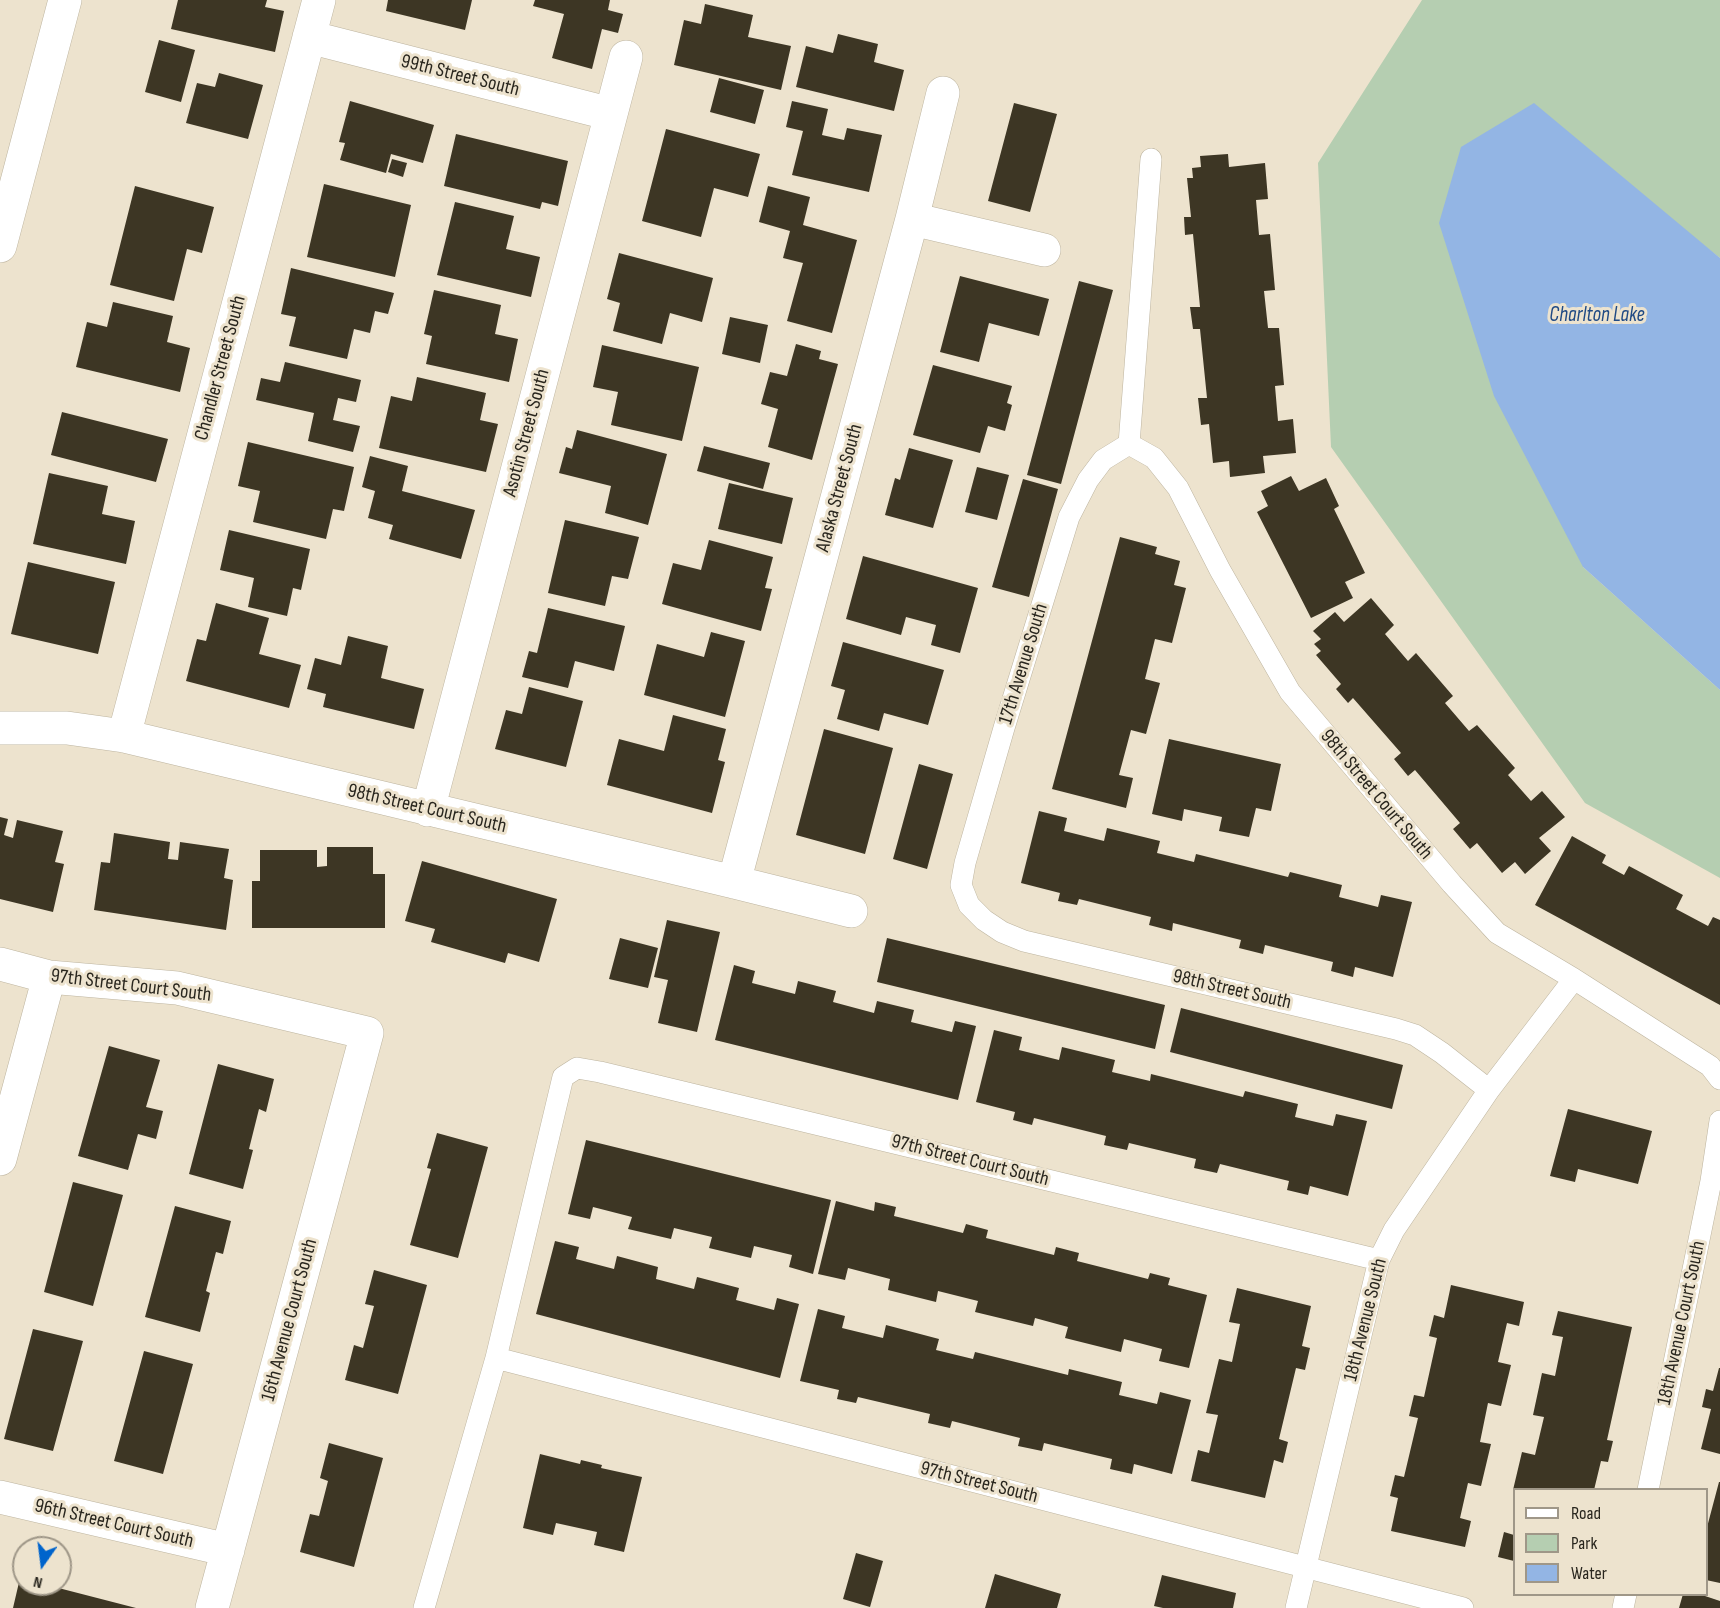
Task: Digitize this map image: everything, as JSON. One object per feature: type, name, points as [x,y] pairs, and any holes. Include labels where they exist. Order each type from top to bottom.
[{"type":"street","points":[[0,246],[8,180],[65,0]]},
{"type":"street","name":"Chandler Street South","points":[[124,736],[319,0]]},
{"type":"street","name":"99th Street South","points":[[309,37],[611,114]]},
{"type":"street","name":"Asotin Street South","points":[[428,810],[626,57]]},
{"type":"street","name":"Alaska Street South","points":[[734,882],[912,219],[943,93]]},
{"type":"street","points":[[912,219],[1044,250]]},
{"type":"street","name":"98th Street Court South","points":[[0,728],[67,728],[124,736],[851,912]]},
{"type":"street","name":"97th Street Court South","points":[[0,964],[49,977],[177,988],[368,1033]]},
{"type":"street","points":[[0,1159],[49,977]]},
{"type":"street","name":"16th Avenue Court South","points":[[212,1608],[368,1033]]},
{"type":"street","name":"96th Street Court South","points":[[0,1497],[228,1550]]},
{"type":"lane","points":[[1129,444],[1151,159]]},
{"type":"lane","name":"17th Avenue South","points":[[969,905],[961,885],[965,863],[1069,517],[1088,480],[1103,460],[1129,444]]},
{"type":"lane","name":"98th Street Court South","points":[[1129,444],[1154,458],[1178,488],[1220,570],[1290,692],[1452,884],[1497,933],[1574,979],[1715,1072]]},
{"type":"lane","name":"98th Street South","points":[[969,905],[984,920],[1002,932],[1024,941],[1415,1035],[1489,1090]]},
{"type":"lane","name":"18th Avenue South","points":[[1296,1608],[1379,1260],[1394,1230],[1489,1090],[1574,979]]},
{"type":"lane","name":"97th Street Court South","points":[[496,1358],[563,1077],[577,1068],[1379,1260]]},
{"type":"lane","name":"18th Avenue Court South","points":[[1648,1488],[1711,1181],[1720,1121]]},
{"type":"lane","points":[[424,1608],[496,1358]]},
{"type":"lane","name":"97th Street South","points":[[496,1358],[1462,1608]]},
{"type":"green space","points":[[1422,0],[1720,0],[1720,258],[1694,238],[1583,567],[1720,690],[1720,878],[1585,803],[1331,447],[1318,163]]},
{"type":"water","name":"Charlton Lake","points":[[1534,103],[1720,258],[1720,690],[1583,567],[1494,396],[1439,223],[1461,147]]},
{"type":"building","points":[[178,0],[267,0],[265,7],[284,11],[275,52],[171,29]]},
{"type":"building","points":[[388,0],[472,0],[465,30],[386,11]]},
{"type":"building","points":[[535,0],[610,0],[608,10],[623,14],[618,33],[602,29],[592,69],[552,58],[564,14],[533,6]]},
{"type":"building","points":[[705,4],[753,15],[748,37],[791,46],[781,90],[674,65],[684,20],[701,24]]},
{"type":"building","points":[[838,34],[878,44],[874,62],[904,70],[894,111],[796,87],[806,46],[833,53]]},
{"type":"building","points":[[159,40],[195,50],[181,102],[145,92]]},
{"type":"building","points":[[219,73],[263,85],[248,139],[186,123],[197,83],[215,87]]},
{"type":"building","points":[[719,78],[764,90],[755,124],[710,112]]},
{"type":"building","points":[[350,101],[434,125],[423,163],[391,154],[386,173],[340,160],[345,143],[339,142]]},
{"type":"building","points":[[792,101],[828,109],[822,135],[844,140],[847,128],[882,135],[869,192],[792,175],[803,131],[786,127]]},
{"type":"building","points":[[1014,103],[1057,114],[1030,212],[988,201]]},
{"type":"building","points":[[666,129],[760,154],[748,197],[714,188],[701,237],[642,221]]},
{"type":"building","points":[[456,134],[568,161],[558,206],[542,202],[540,209],[444,186]]},
{"type":"building","points":[[1228,154],[1229,167],[1265,163],[1268,199],[1256,200],[1259,235],[1270,234],[1275,290],[1264,291],[1268,328],[1279,328],[1284,385],[1275,386],[1278,421],[1293,419],[1296,453],[1263,456],[1265,473],[1230,477],[1229,461],[1213,463],[1209,424],[1201,425],[1198,398],[1207,398],[1200,329],[1193,329],[1190,307],[1200,307],[1193,234],[1185,235],[1184,217],[1191,217],[1187,178],[1193,178],[1192,168],[1201,167],[1200,156]]},
{"type":"building","points":[[392,159],[407,163],[403,177],[388,172]]},
{"type":"building","points":[[324,184],[411,205],[395,277],[307,257]]},
{"type":"building","points":[[135,186],[214,207],[202,253],[187,249],[174,301],[110,285]]},
{"type":"building","points":[[768,186],[810,197],[803,225],[857,240],[832,333],[787,321],[803,263],[783,258],[790,231],[759,222]]},
{"type":"building","points":[[455,202],[514,216],[506,249],[540,257],[531,297],[437,275]]},
{"type":"building","points":[[619,253],[713,278],[702,322],[670,313],[662,344],[613,331],[620,303],[607,299]]},
{"type":"building","points":[[291,268],[394,293],[388,314],[375,311],[370,333],[354,329],[347,359],[289,346],[296,317],[281,314]]},
{"type":"building","points":[[960,276],[1049,299],[1039,336],[989,323],[979,362],[940,352]]},
{"type":"building","points":[[1079,281],[1113,290],[1061,484],[1027,475]]},
{"type":"building","points":[[434,290],[501,305],[495,334],[518,339],[509,382],[426,364],[432,336],[424,334]]},
{"type":"building","points":[[113,302],[173,316],[167,342],[190,348],[180,392],[76,367],[87,322],[107,327]]},
{"type":"building","points":[[730,317],[768,325],[760,363],[722,354]]},
{"type":"building","points":[[796,344],[821,351],[819,359],[838,364],[812,460],[768,447],[778,409],[761,404],[770,372],[787,376]]},
{"type":"building","points":[[602,345],[699,367],[682,441],[611,425],[618,392],[593,387]]},
{"type":"building","points":[[285,362],[361,380],[356,402],[338,398],[333,420],[360,426],[353,452],[308,441],[314,413],[256,400],[261,378],[280,382]]},
{"type":"building","points":[[933,365],[1012,386],[1007,403],[1012,405],[1005,431],[988,426],[980,453],[913,435]]},
{"type":"building","points":[[417,377],[486,393],[480,420],[498,424],[486,472],[379,448],[391,396],[412,401]]},
{"type":"building","points":[[62,412],[168,439],[156,482],[51,455]]},
{"type":"building","points":[[577,430],[667,454],[648,525],[605,513],[611,486],[559,473],[566,447],[572,449]]},
{"type":"building","points":[[248,442],[354,467],[344,511],[333,509],[326,539],[253,522],[260,491],[238,486]]},
{"type":"building","points":[[704,446],[770,463],[763,489],[697,471]]},
{"type":"building","points":[[909,448],[953,460],[933,528],[885,515],[895,478],[900,480]]},
{"type":"building","points":[[370,456],[408,466],[402,491],[475,510],[461,559],[389,539],[393,525],[368,518],[375,491],[362,487]]},
{"type":"building","points":[[977,467],[1009,475],[997,520],[965,512]]},
{"type":"building","points":[[49,473],[108,486],[102,514],[135,521],[126,564],[33,544]]},
{"type":"building","points":[[1291,476],[1299,491],[1326,478],[1339,506],[1334,509],[1365,573],[1345,582],[1353,598],[1311,618],[1257,512],[1268,506],[1261,491]]},
{"type":"building","points":[[1023,479],[1058,489],[1029,597],[992,587]]},
{"type":"building","points":[[729,483],[793,498],[782,544],[718,529]]},
{"type":"building","points":[[565,520],[639,537],[628,579],[612,576],[605,606],[548,593]]},
{"type":"building","points":[[229,530],[310,549],[301,590],[293,588],[287,616],[248,607],[254,578],[220,570]]},
{"type":"building","points":[[1120,537],[1157,547],[1155,554],[1180,561],[1174,585],[1186,588],[1172,643],[1155,639],[1145,679],[1160,683],[1146,734],[1131,730],[1119,775],[1133,778],[1126,808],[1052,789]]},
{"type":"building","points":[[709,540],[773,557],[765,588],[772,589],[761,631],[662,604],[673,563],[701,570]]},
{"type":"building","points":[[863,556],[978,588],[960,653],[931,645],[936,625],[906,617],[901,635],[846,619]]},
{"type":"building","points":[[28,562],[115,582],[98,654],[11,634]]},
{"type":"building","points":[[1371,598],[1394,625],[1385,634],[1408,661],[1416,653],[1453,696],[1445,703],[1469,731],[1477,725],[1515,768],[1508,775],[1531,801],[1542,791],[1565,817],[1539,838],[1551,851],[1525,874],[1515,862],[1502,873],[1477,843],[1470,849],[1453,829],[1460,823],[1415,770],[1408,776],[1394,759],[1401,753],[1353,698],[1348,703],[1336,689],[1341,684],[1316,655],[1321,651],[1314,644],[1321,639],[1313,631],[1335,612],[1344,622]]},
{"type":"building","points":[[216,603],[269,618],[259,654],[301,665],[289,708],[186,681],[197,639],[206,641]]},
{"type":"building","points":[[548,608],[625,626],[614,671],[575,661],[568,688],[522,677],[529,651],[537,653]]},
{"type":"building","points":[[711,632],[745,641],[725,717],[644,695],[657,644],[704,657]]},
{"type":"building","points":[[348,636],[388,646],[381,678],[424,689],[414,729],[323,707],[326,694],[307,689],[315,658],[341,665]]},
{"type":"building","points":[[843,642],[944,670],[928,725],[884,713],[879,731],[837,719],[845,690],[831,686]]},
{"type":"building","points":[[529,687],[583,701],[566,767],[495,749],[506,710],[522,714]]},
{"type":"building","points":[[673,715],[726,729],[718,760],[725,762],[712,813],[607,785],[619,739],[664,751]]},
{"type":"building","points":[[824,729],[893,748],[865,854],[796,835]]},
{"type":"building","points":[[1169,739],[1281,764],[1271,811],[1256,808],[1249,837],[1219,831],[1222,817],[1184,809],[1182,821],[1152,814]]},
{"type":"building","points":[[919,764],[953,774],[927,869],[893,859]]},
{"type":"building","points":[[1039,811],[1067,818],[1064,831],[1104,841],[1107,828],[1160,841],[1157,853],[1194,862],[1196,854],[1288,877],[1290,872],[1342,885],[1339,897],[1378,907],[1381,895],[1412,902],[1393,977],[1355,967],[1353,977],[1331,971],[1333,962],[1265,945],[1263,954],[1239,948],[1241,940],[1173,923],[1172,931],[1149,925],[1151,917],[1079,899],[1077,905],[1058,901],[1060,893],[1021,883]]},
{"type":"building","points":[[0,817],[8,819],[4,835],[13,838],[17,820],[63,831],[55,862],[64,864],[53,912],[0,899]]},
{"type":"building","points":[[114,833],[170,842],[168,859],[178,860],[180,842],[229,849],[224,878],[233,880],[226,930],[94,910],[101,862],[110,863]]},
{"type":"building","points":[[1572,836],[1606,855],[1602,863],[1624,875],[1629,866],[1683,895],[1676,909],[1708,926],[1713,917],[1720,920],[1720,1005],[1535,905]]},
{"type":"building","points":[[327,847],[373,847],[373,874],[385,874],[385,928],[252,928],[252,881],[260,881],[260,850],[317,850],[317,867],[327,866]]},
{"type":"building","points":[[422,861],[557,899],[539,962],[508,953],[505,963],[431,942],[435,929],[405,921]]},
{"type":"building","points":[[667,920],[720,932],[697,1032],[658,1023],[668,980],[654,977]]},
{"type":"building","points":[[620,938],[658,948],[648,988],[609,979]]},
{"type":"building","points":[[887,938],[1165,1005],[1155,1049],[877,982]]},
{"type":"building","points":[[734,965],[755,971],[752,983],[795,994],[798,981],[836,991],[833,1002],[874,1013],[877,1001],[914,1010],[911,1022],[952,1032],[955,1021],[976,1026],[958,1100],[715,1040]]},
{"type":"building","points":[[1181,1008],[1403,1065],[1392,1109],[1170,1052]]},
{"type":"building","points":[[994,1030],[1022,1037],[1019,1050],[1059,1060],[1062,1047],[1115,1060],[1112,1072],[1150,1081],[1151,1074],[1243,1097],[1245,1091],[1298,1104],[1295,1117],[1333,1126],[1336,1114],[1367,1121],[1348,1196],[1310,1186],[1308,1195],[1287,1190],[1289,1181],[1220,1164],[1217,1173],[1194,1168],[1196,1159],[1129,1143],[1127,1150],[1104,1145],[1106,1136],[1034,1118],[1032,1125],[1013,1120],[1015,1112],[976,1102]]},
{"type":"building","points":[[109,1046],[160,1060],[146,1107],[163,1111],[156,1139],[138,1134],[128,1170],[78,1156]]},
{"type":"building","points":[[218,1064],[274,1079],[266,1112],[259,1109],[249,1149],[253,1150],[243,1189],[189,1174]]},
{"type":"building","points":[[1568,1109],[1652,1131],[1638,1184],[1578,1169],[1575,1182],[1550,1176]]},
{"type":"building","points":[[437,1133],[488,1147],[458,1258],[410,1245],[431,1169],[427,1168]]},
{"type":"building","points":[[586,1140],[831,1200],[813,1274],[789,1267],[792,1255],[754,1246],[751,1258],[709,1248],[712,1237],[674,1228],[671,1239],[628,1229],[632,1217],[593,1207],[590,1219],[568,1214]]},
{"type":"building","points":[[73,1182],[123,1195],[93,1306],[44,1292]]},
{"type":"building","points":[[836,1201],[874,1211],[875,1202],[896,1207],[894,1216],[963,1233],[966,1224],[988,1230],[986,1238],[1054,1255],[1056,1247],[1079,1253],[1077,1261],[1148,1279],[1150,1273],[1170,1278],[1168,1285],[1207,1295],[1189,1368],[1159,1361],[1162,1349],[1124,1339],[1121,1352],[1065,1338],[1068,1327],[1035,1318],[1033,1326],[975,1312],[978,1301],[938,1291],[936,1302],[888,1290],[890,1279],[848,1268],[845,1280],[818,1274]]},
{"type":"building","points":[[175,1206],[231,1221],[223,1254],[216,1252],[206,1291],[210,1293],[200,1332],[145,1317]]},
{"type":"building","points":[[555,1241],[579,1247],[576,1259],[614,1269],[617,1256],[658,1267],[656,1279],[694,1289],[697,1277],[739,1288],[736,1300],[774,1310],[777,1298],[799,1304],[780,1378],[536,1314]]},
{"type":"building","points":[[374,1270],[427,1285],[398,1394],[345,1380],[354,1345],[363,1348],[374,1306],[365,1304]]},
{"type":"building","points":[[1451,1285],[1524,1302],[1519,1326],[1507,1323],[1498,1362],[1511,1365],[1501,1406],[1488,1403],[1480,1442],[1491,1444],[1481,1486],[1468,1483],[1460,1518],[1471,1521],[1465,1547],[1391,1531],[1398,1498],[1390,1496],[1395,1475],[1404,1477],[1418,1418],[1409,1416],[1414,1395],[1424,1397],[1437,1338],[1429,1336],[1434,1315],[1444,1318]]},
{"type":"building","points":[[1237,1288],[1311,1306],[1302,1346],[1310,1348],[1305,1370],[1296,1368],[1279,1439],[1288,1442],[1283,1463],[1274,1460],[1265,1498],[1191,1481],[1198,1450],[1209,1453],[1218,1415],[1206,1413],[1219,1359],[1232,1362],[1240,1324],[1229,1322]]},
{"type":"building","points":[[818,1309],[845,1316],[842,1328],[883,1338],[886,1325],[939,1339],[936,1350],[973,1359],[975,1352],[1068,1375],[1069,1369],[1122,1382],[1119,1395],[1157,1404],[1160,1392],[1191,1400],[1172,1474],[1134,1464],[1132,1474],[1110,1469],[1112,1459],[1044,1443],[1042,1451],[1018,1446],[1020,1438],[952,1421],[950,1428],[928,1423],[930,1414],[858,1397],[856,1403],[837,1399],[839,1390],[800,1381]]},
{"type":"building","points":[[1558,1311],[1632,1327],[1607,1440],[1613,1441],[1608,1462],[1601,1461],[1594,1488],[1513,1488],[1522,1452],[1535,1455],[1544,1417],[1533,1415],[1542,1373],[1555,1376],[1563,1337],[1552,1335]]},
{"type":"building","points":[[33,1329],[83,1341],[53,1451],[4,1439]]},
{"type":"building","points":[[144,1351],[193,1364],[163,1474],[114,1461]]},
{"type":"building","points":[[1719,1368],[1720,1454],[1701,1449],[1711,1409],[1702,1407],[1706,1389],[1713,1391]]},
{"type":"building","points":[[329,1443],[383,1458],[354,1567],[300,1552],[310,1514],[319,1516],[328,1481],[320,1478]]},
{"type":"building","points":[[540,1454],[580,1464],[581,1460],[602,1465],[601,1468],[642,1477],[624,1552],[594,1545],[597,1532],[556,1523],[553,1535],[523,1528]]},
{"type":"building","points":[[1720,1482],[1720,1583],[1708,1580],[1708,1523]]},
{"type":"building","points":[[1504,1532],[1513,1535],[1513,1561],[1498,1557]]},
{"type":"building","points":[[856,1553],[883,1561],[870,1607],[843,1599]]},
{"type":"building","points":[[995,1574],[1061,1594],[1057,1608],[985,1608]]},
{"type":"building","points":[[1162,1575],[1236,1593],[1233,1608],[1154,1606]]},
{"type":"building","points":[[72,1591],[136,1608],[13,1608],[16,1596],[72,1596]]},
{"type":"building","points":[[1682,1596],[1705,1596],[1720,1601],[1720,1608],[1679,1608]]}]
